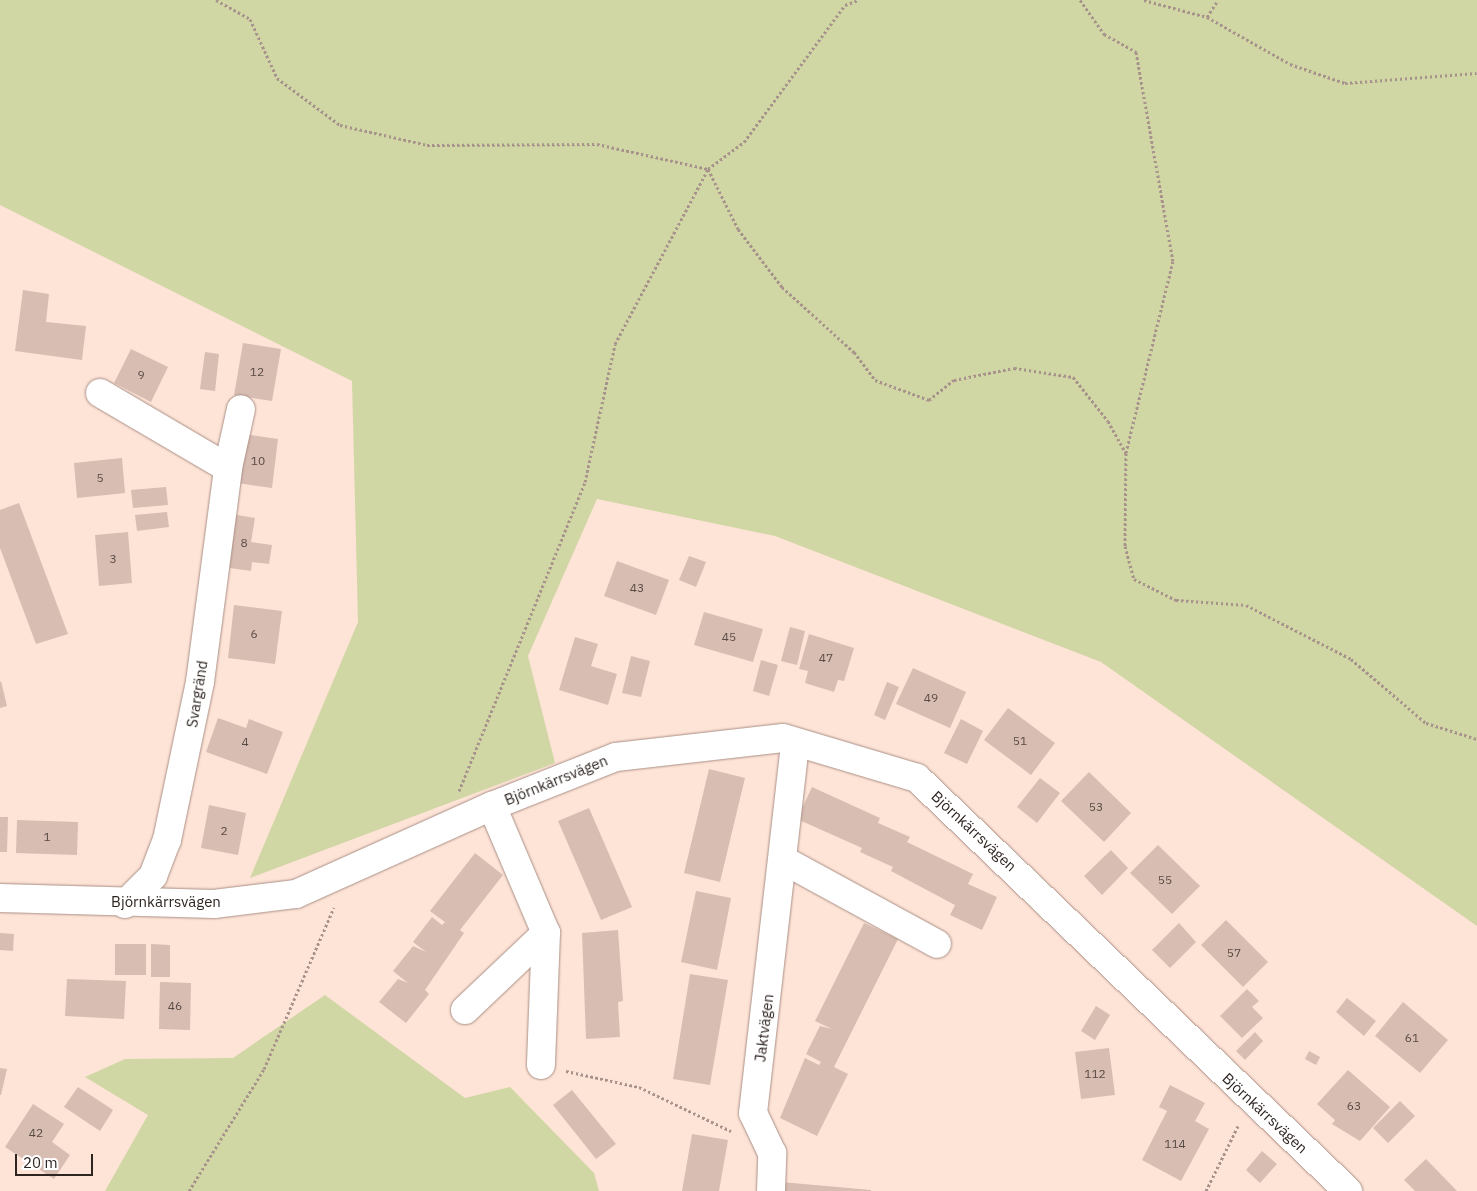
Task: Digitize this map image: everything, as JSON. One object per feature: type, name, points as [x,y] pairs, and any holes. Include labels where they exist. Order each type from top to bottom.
[{"type":"street","points":[[100,393],[228,468]]},
{"type":"street","name":"Svargränd","points":[[125,904],[154,876],[167,840],[200,682],[228,468],[241,409]]},
{"type":"street","name":"Björnkärrsvägen","points":[[0,898],[125,904],[214,904],[296,894],[349,872],[492,806],[616,756],[783,738],[917,778],[1250,1101],[1348,1191]]},
{"type":"street","name":"Jaktvägen","points":[[771,1191],[772,1153],[753,1113],[785,861],[795,742]]},
{"type":"street","name":"Björnkärrsvägen","points":[[492,806],[546,932],[541,1065]]},
{"type":"street","points":[[785,861],[937,944]]},
{"type":"street","points":[[465,1010],[546,932]]},
{"type":"path","points":[[216,0],[250,19],[277,78],[340,125],[428,145],[597,144],[708,169]]},
{"type":"path","points":[[444,828],[585,482],[615,344],[708,169],[744,142],[845,5],[859,0]]},
{"type":"path","points":[[1080,0],[1104,34],[1136,52],[1173,261],[1126,453],[1125,546],[1134,579],[1176,600],[1246,605],[1351,659],[1426,723],[1477,739]]},
{"type":"path","points":[[1144,0],[1206,17],[1290,64],[1345,83],[1477,73]]},
{"type":"path","points":[[1206,17],[1218,0]]},
{"type":"path","points":[[708,169],[738,229],[782,287],[854,352],[875,380],[929,400],[954,380],[1014,368],[1073,376],[1108,421],[1126,453]]},
{"type":"path","points":[[189,1191],[264,1069],[349,872]]},
{"type":"path","points":[[541,1065],[639,1087],[733,1132],[763,1135]]},
{"type":"path","points":[[1206,1191],[1250,1101]]},
{"type":"green space","points":[[0,0],[1477,0],[1477,926],[1101,662],[775,536],[597,499],[528,656],[555,763],[250,878],[358,622],[352,381],[0,205]]},
{"type":"green space","points":[[325,995],[465,1098],[510,1087],[594,1173],[599,1191],[105,1191],[148,1115],[85,1077],[125,1059],[233,1058]]},
{"type":"building","points":[[23,290],[49,294],[46,322],[86,326],[82,360],[15,351]]},
{"type":"building","points":[[243,343],[281,349],[272,401],[234,395]]},
{"type":"building","points":[[131,349],[168,367],[151,402],[114,383]]},
{"type":"building","points":[[205,352],[219,354],[215,391],[200,389]]},
{"type":"building","points":[[244,434],[278,439],[272,488],[237,483]]},
{"type":"building","points":[[122,458],[125,493],[77,498],[74,463]]},
{"type":"building","points":[[166,487],[168,505],[133,508],[131,490]]},
{"type":"building","points":[[19,503],[68,634],[36,644],[0,548],[0,510]]},
{"type":"building","points":[[167,512],[169,527],[137,531],[135,515]]},
{"type":"building","points":[[231,514],[255,518],[251,542],[272,545],[269,564],[252,562],[251,571],[223,567]]},
{"type":"building","points":[[128,532],[132,583],[99,586],[95,535]]},
{"type":"building","points":[[689,556],[706,562],[696,587],[679,580]]},
{"type":"building","points":[[617,561],[669,580],[656,615],[604,596]]},
{"type":"building","points":[[234,605],[282,611],[275,664],[228,658]]},
{"type":"building","points":[[704,612],[763,629],[753,662],[694,645]]},
{"type":"building","points":[[790,627],[805,631],[797,665],[781,661]]},
{"type":"building","points":[[809,634],[854,648],[844,681],[838,680],[834,692],[805,683],[808,671],[799,669]]},
{"type":"building","points":[[575,637],[598,644],[591,666],[617,674],[608,705],[559,690]]},
{"type":"building","points":[[631,656],[650,661],[641,697],[622,693]]},
{"type":"building","points":[[761,660],[778,665],[769,696],[753,691]]},
{"type":"building","points":[[913,668],[966,692],[950,728],[896,704]]},
{"type":"building","points":[[0,682],[7,706],[0,708]]},
{"type":"building","points":[[887,682],[899,687],[885,720],[874,715]]},
{"type":"building","points":[[1008,708],[1055,743],[1031,775],[984,740]]},
{"type":"building","points":[[218,718],[246,728],[249,719],[283,732],[267,774],[206,752]]},
{"type":"building","points":[[961,719],[983,731],[967,764],[944,753]]},
{"type":"building","points":[[709,769],[745,778],[720,882],[684,873]]},
{"type":"building","points":[[1089,772],[1131,813],[1104,842],[1061,801]]},
{"type":"building","points":[[1040,778],[1060,793],[1037,823],[1017,807]]},
{"type":"building","points":[[812,787],[880,818],[878,823],[910,837],[907,842],[973,874],[968,884],[997,897],[982,930],[950,915],[955,905],[891,871],[893,867],[860,852],[862,848],[797,819]]},
{"type":"building","points":[[209,805],[246,813],[238,855],[201,848]]},
{"type":"building","points":[[589,808],[632,907],[601,920],[558,821]]},
{"type":"building","points":[[0,817],[8,817],[7,852],[0,852]]},
{"type":"building","points":[[17,820],[78,822],[77,855],[16,853]]},
{"type":"building","points":[[1158,845],[1200,886],[1172,914],[1130,873]]},
{"type":"building","points":[[1111,850],[1128,868],[1102,895],[1084,876]]},
{"type":"building","points":[[475,853],[503,875],[460,930],[464,933],[425,990],[429,994],[406,1023],[379,1002],[398,979],[408,983],[393,971],[413,946],[426,952],[413,942],[432,917],[442,925],[445,922],[430,911]]},
{"type":"building","points":[[696,891],[731,898],[717,970],[681,962]]},
{"type":"building","points":[[1226,920],[1268,962],[1243,987],[1201,945]]},
{"type":"building","points":[[864,923],[898,939],[834,1067],[848,1074],[817,1136],[780,1118],[805,1058],[819,1065],[821,1062],[806,1054],[820,1026],[832,1029],[815,1021]]},
{"type":"building","points":[[1179,923],[1196,942],[1170,968],[1152,950]]},
{"type":"building","points":[[618,930],[623,1001],[618,1002],[620,1037],[586,1039],[582,933]]},
{"type":"building","points":[[0,933],[14,934],[13,951],[0,950]]},
{"type":"building","points":[[115,944],[146,944],[146,975],[115,975]]},
{"type":"building","points":[[151,944],[170,945],[170,977],[151,977]]},
{"type":"building","points":[[690,974],[728,980],[710,1085],[673,1079]]},
{"type":"building","points":[[67,979],[126,981],[124,1019],[65,1016]]},
{"type":"building","points":[[160,982],[191,983],[190,1030],[159,1029]]},
{"type":"building","points":[[1247,989],[1259,1001],[1252,1007],[1263,1018],[1242,1038],[1220,1016]]},
{"type":"building","points":[[1347,998],[1376,1021],[1364,1036],[1336,1012]]},
{"type":"building","points":[[1403,1002],[1448,1040],[1420,1073],[1375,1036]]},
{"type":"building","points":[[1096,1006],[1110,1015],[1095,1040],[1081,1031]]},
{"type":"building","points":[[1255,1032],[1263,1041],[1245,1060],[1236,1051]]},
{"type":"building","points":[[1109,1048],[1115,1095],[1081,1099],[1075,1052]]},
{"type":"building","points":[[1309,1051],[1320,1057],[1316,1065],[1305,1059]]},
{"type":"building","points":[[0,1068],[7,1069],[1,1095],[0,1095]]},
{"type":"building","points":[[1348,1070],[1390,1107],[1360,1141],[1332,1124],[1335,1120],[1317,1104]]},
{"type":"building","points":[[1170,1085],[1205,1103],[1195,1121],[1209,1129],[1181,1181],[1142,1160],[1167,1111],[1159,1107]]},
{"type":"building","points":[[78,1087],[113,1110],[100,1131],[64,1107]]},
{"type":"building","points":[[572,1090],[616,1144],[596,1159],[553,1105]]},
{"type":"building","points":[[1400,1101],[1415,1116],[1388,1143],[1373,1128]]},
{"type":"building","points":[[33,1104],[64,1124],[52,1142],[70,1155],[54,1179],[5,1147]]},
{"type":"building","points":[[692,1134],[728,1140],[719,1191],[682,1191]]},
{"type":"building","points":[[1262,1151],[1277,1164],[1260,1183],[1246,1170]]},
{"type":"building","points":[[1426,1159],[1457,1191],[1415,1191],[1404,1180]]},
{"type":"building","points":[[781,1182],[871,1190],[871,1191],[781,1191]]}]
